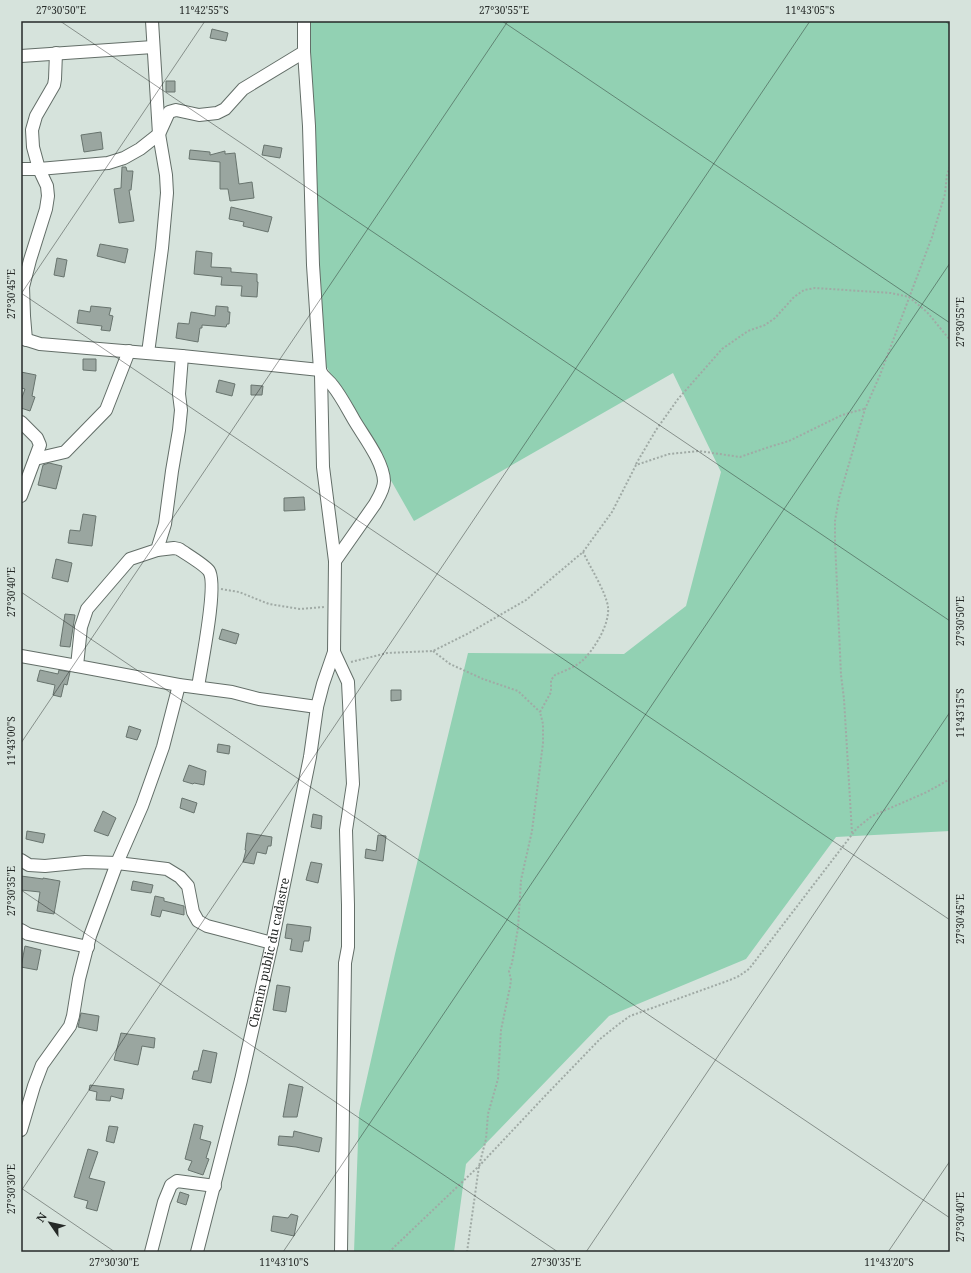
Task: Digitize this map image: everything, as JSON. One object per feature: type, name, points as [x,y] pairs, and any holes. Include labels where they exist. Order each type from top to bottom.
[{"type":"street","points":[[148,353],[162,248],[166,193],[166,175],[159,134],[152,21]]},
{"type":"street","points":[[304,21],[313,265],[320,372],[323,467],[335,561],[334,652],[348,682],[353,784],[346,830],[348,947],[345,963],[341,1252]]},
{"type":"street","points":[[21,56],[153,47]]},
{"type":"street","points":[[21,169],[39,169],[108,162],[124,158],[140,149],[159,134],[169,112],[176,110],[199,115],[217,113],[225,109],[243,90],[304,52]]},
{"type":"street","points":[[56,53],[54,85],[36,116],[32,130],[33,147],[39,169],[47,186],[48,196],[46,209],[23,287],[23,339],[40,344],[182,356],[320,372],[332,384],[372,450],[383,473],[384,484],[376,504],[335,561]]},
{"type":"street","points":[[35,458],[65,452],[106,410],[129,352]]},
{"type":"street","points":[[157,550],[165,524],[179,430],[182,356]]},
{"type":"street","points":[[21,422],[39,441],[40,445],[21,496]]},
{"type":"street","points":[[77,666],[81,627],[87,609],[130,559],[157,550],[174,548],[179,549],[208,569],[211,578],[212,588],[198,687]]},
{"type":"street","name":"Chemin public du cadastre","points":[[197,1252],[241,1080],[272,943],[310,757],[317,706],[334,652]]},
{"type":"street","points":[[21,656],[232,692],[259,699],[317,706]]},
{"type":"street","points":[[21,1130],[42,1064],[70,1026],[79,978],[88,947],[117,864],[142,806],[163,747],[180,684]]},
{"type":"street","points":[[21,860],[29,864],[45,866],[85,862],[167,870],[180,877],[188,886],[193,912],[198,921],[207,926],[272,943]]},
{"type":"street","points":[[21,930],[28,934],[88,947]]},
{"type":"street","points":[[151,1252],[164,1202],[171,1185],[177,1182],[215,1186]]},
{"type":"path","points":[[852,833],[844,699],[840,667],[835,521],[839,498],[865,409],[880,375],[932,237],[945,194],[947,174],[950,167]]},
{"type":"path","points":[[341,665],[387,654],[433,650],[469,633],[526,600],[583,552],[612,512],[656,430],[678,399],[722,349],[748,331],[765,325],[775,318],[794,297],[804,290],[815,288],[892,293],[909,297],[927,312],[950,340]]},
{"type":"path","points":[[636,465],[669,454],[699,451],[740,457],[769,446],[789,441],[842,415],[865,409]]},
{"type":"path","points":[[540,712],[551,692],[552,677],[582,662],[595,646],[607,619],[609,609],[607,599],[583,552]]},
{"type":"path","points":[[212,588],[239,592],[269,604],[300,608],[335,606]]},
{"type":"path","points":[[433,650],[450,664],[483,679],[518,691],[540,712],[543,724],[543,743],[533,823],[521,880],[518,928],[510,970],[510,987],[501,1030],[498,1079],[488,1114],[486,1139],[480,1166],[467,1252]]},
{"type":"path","points":[[389,1252],[480,1166],[544,1096],[600,1039],[630,1016],[730,980],[749,969],[852,833],[872,816],[927,792],[950,779]]},
{"type":"green space","points":[[306,21],[950,21],[950,831],[836,837],[746,959],[609,1016],[466,1164],[454,1252],[354,1252],[359,1113],[395,954],[468,653],[624,654],[686,606],[721,472],[673,373],[414,521],[325,364]]},
{"type":"building","points":[[212,29],[228,33],[226,41],[210,38]]},
{"type":"building","points":[[166,81],[175,81],[175,92],[166,92]]},
{"type":"building","points":[[101,132],[103,149],[84,152],[81,135]]},
{"type":"building","points":[[264,145],[282,148],[280,158],[262,155]]},
{"type":"building","points":[[190,150],[210,152],[210,155],[225,151],[225,154],[235,153],[239,184],[252,182],[254,198],[230,201],[228,189],[220,189],[220,162],[189,159]]},
{"type":"building","points":[[122,167],[126,167],[127,171],[133,171],[131,190],[129,190],[134,221],[119,223],[114,189],[121,188]]},
{"type":"building","points":[[231,207],[272,217],[268,232],[243,226],[244,222],[229,219]]},
{"type":"building","points":[[100,244],[128,249],[125,263],[97,256]]},
{"type":"building","points":[[196,251],[212,253],[211,267],[231,268],[231,272],[257,274],[257,297],[241,296],[242,286],[221,285],[222,277],[194,274]]},
{"type":"building","points":[[57,258],[67,260],[64,277],[54,275]]},
{"type":"building","points":[[91,306],[111,308],[109,315],[113,316],[110,331],[101,330],[102,326],[77,323],[79,310],[90,312]]},
{"type":"building","points":[[216,306],[228,307],[228,312],[230,312],[229,324],[227,324],[226,327],[202,325],[202,328],[200,328],[198,342],[176,338],[178,323],[189,324],[191,312],[215,316]]},
{"type":"building","points":[[83,359],[96,359],[96,371],[83,370]]},
{"type":"building","points":[[21,372],[36,375],[32,396],[35,397],[30,411],[21,408],[21,400],[25,389],[21,388]]},
{"type":"building","points":[[219,380],[235,384],[232,396],[216,392]]},
{"type":"building","points":[[251,385],[263,386],[262,395],[251,395]]},
{"type":"building","points":[[49,463],[62,466],[56,489],[38,485],[43,465]]},
{"type":"building","points":[[304,497],[305,510],[284,511],[284,498]]},
{"type":"building","points":[[83,514],[96,516],[92,546],[68,543],[70,530],[80,531]]},
{"type":"building","points":[[56,559],[72,563],[68,582],[52,578]]},
{"type":"building","points":[[65,614],[75,615],[70,647],[60,646]]},
{"type":"building","points":[[222,629],[239,634],[236,644],[219,639]]},
{"type":"building","points":[[40,670],[58,674],[59,670],[70,672],[67,685],[64,684],[61,697],[53,695],[55,685],[37,681]]},
{"type":"building","points":[[391,690],[401,690],[401,700],[391,701]]},
{"type":"building","points":[[129,726],[141,730],[137,740],[126,737]]},
{"type":"building","points":[[218,744],[230,746],[229,754],[217,752]]},
{"type":"building","points":[[189,765],[206,771],[204,785],[183,781]]},
{"type":"building","points":[[182,798],[197,803],[194,813],[180,808]]},
{"type":"building","points":[[103,811],[116,818],[108,836],[94,831]]},
{"type":"building","points":[[313,814],[322,816],[321,829],[311,827]]},
{"type":"building","points":[[27,831],[45,834],[43,843],[26,839]]},
{"type":"building","points":[[247,833],[272,837],[271,846],[268,846],[266,854],[257,852],[254,864],[243,862],[246,850]]},
{"type":"building","points":[[378,835],[386,836],[383,861],[365,858],[366,849],[376,851]]},
{"type":"building","points":[[311,862],[322,864],[318,883],[306,880]]},
{"type":"building","points":[[21,876],[60,881],[54,914],[37,911],[40,892],[21,890]]},
{"type":"building","points":[[133,881],[153,885],[151,893],[131,890]]},
{"type":"building","points":[[155,896],[164,898],[164,901],[184,906],[184,915],[162,910],[160,917],[151,915]]},
{"type":"building","points":[[287,924],[311,927],[309,941],[304,941],[302,952],[290,950],[292,939],[285,938]]},
{"type":"building","points":[[25,946],[41,950],[37,970],[21,967]]},
{"type":"building","points":[[277,985],[290,987],[286,1012],[273,1010]]},
{"type":"building","points":[[81,1013],[99,1016],[97,1031],[78,1027]]},
{"type":"building","points":[[121,1033],[155,1038],[154,1048],[142,1046],[138,1065],[114,1060]]},
{"type":"building","points":[[203,1050],[217,1053],[211,1083],[192,1079],[194,1071],[198,1071]]},
{"type":"building","points":[[289,1084],[303,1087],[297,1117],[283,1117]]},
{"type":"building","points":[[90,1085],[124,1089],[122,1099],[111,1096],[110,1101],[96,1100],[97,1092],[89,1090]]},
{"type":"building","points":[[194,1124],[203,1126],[200,1139],[211,1142],[206,1158],[209,1159],[203,1175],[188,1170],[192,1161],[185,1159]]},
{"type":"building","points":[[109,1126],[118,1127],[114,1143],[106,1141]]},
{"type":"building","points":[[294,1131],[322,1138],[319,1152],[278,1145],[279,1136],[293,1137]]},
{"type":"building","points":[[88,1149],[98,1152],[89,1178],[105,1182],[97,1211],[86,1208],[88,1201],[74,1197]]},
{"type":"building","points":[[180,1192],[189,1195],[186,1205],[177,1202]]},
{"type":"building","points":[[291,1214],[298,1216],[294,1236],[271,1231],[273,1216],[288,1218]]}]
